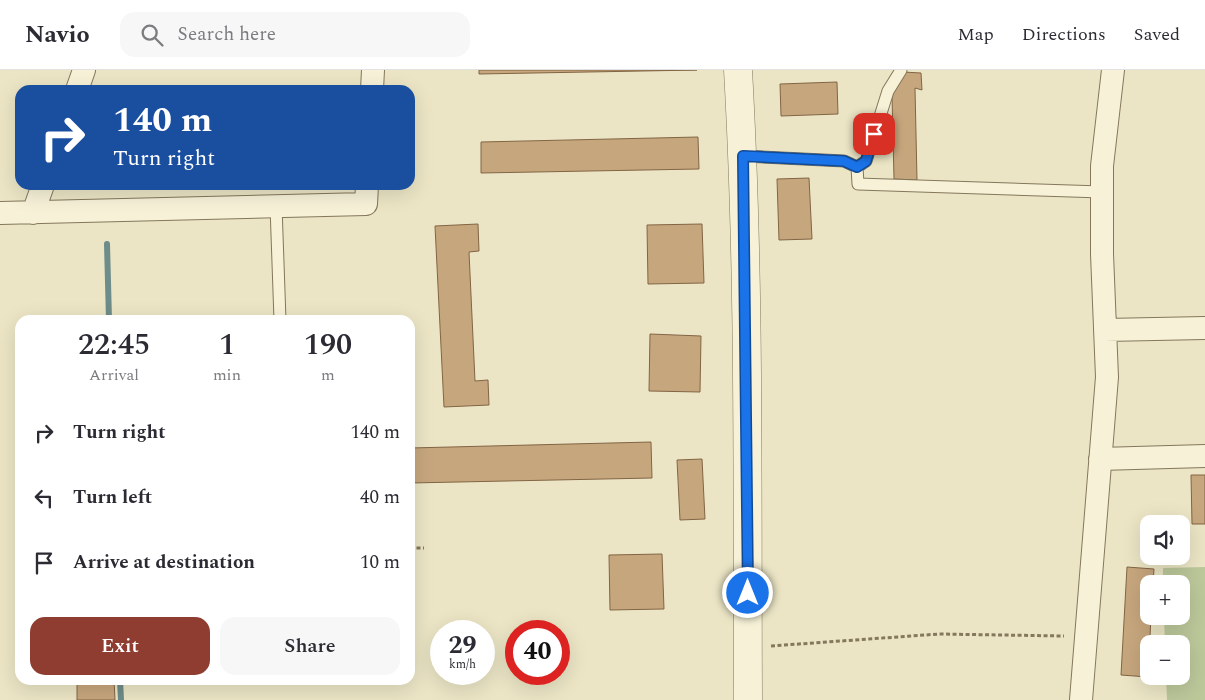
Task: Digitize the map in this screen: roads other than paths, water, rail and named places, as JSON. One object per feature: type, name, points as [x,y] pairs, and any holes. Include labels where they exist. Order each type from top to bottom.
[{"type":"street","points":[[79,85],[84,70]]},
{"type":"street","points":[[372,85],[373,70]]},
{"type":"street","points":[[738,70],[743,156],[748,700]]},
{"type":"street","points":[[1080,700],[1107,376],[1102,166],[1113,70]]},
{"type":"street","points":[[33,213],[41,190]]},
{"type":"street","points":[[0,213],[366,204],[367,190]]},
{"type":"street","points":[[1105,330],[1205,328]]},
{"type":"street","points":[[1100,459],[1205,456]]},
{"type":"lane","points":[[857,167],[866,161],[888,91],[901,70]]},
{"type":"lane","points":[[743,156],[844,161],[857,167]]},
{"type":"lane","points":[[857,167],[858,184],[1102,192]]},
{"type":"lane","points":[[276,206],[280,315]]},
{"type":"waterway","points":[[107,244],[109,315]]},
{"type":"waterway","points":[[120,685],[121,700]]}]
